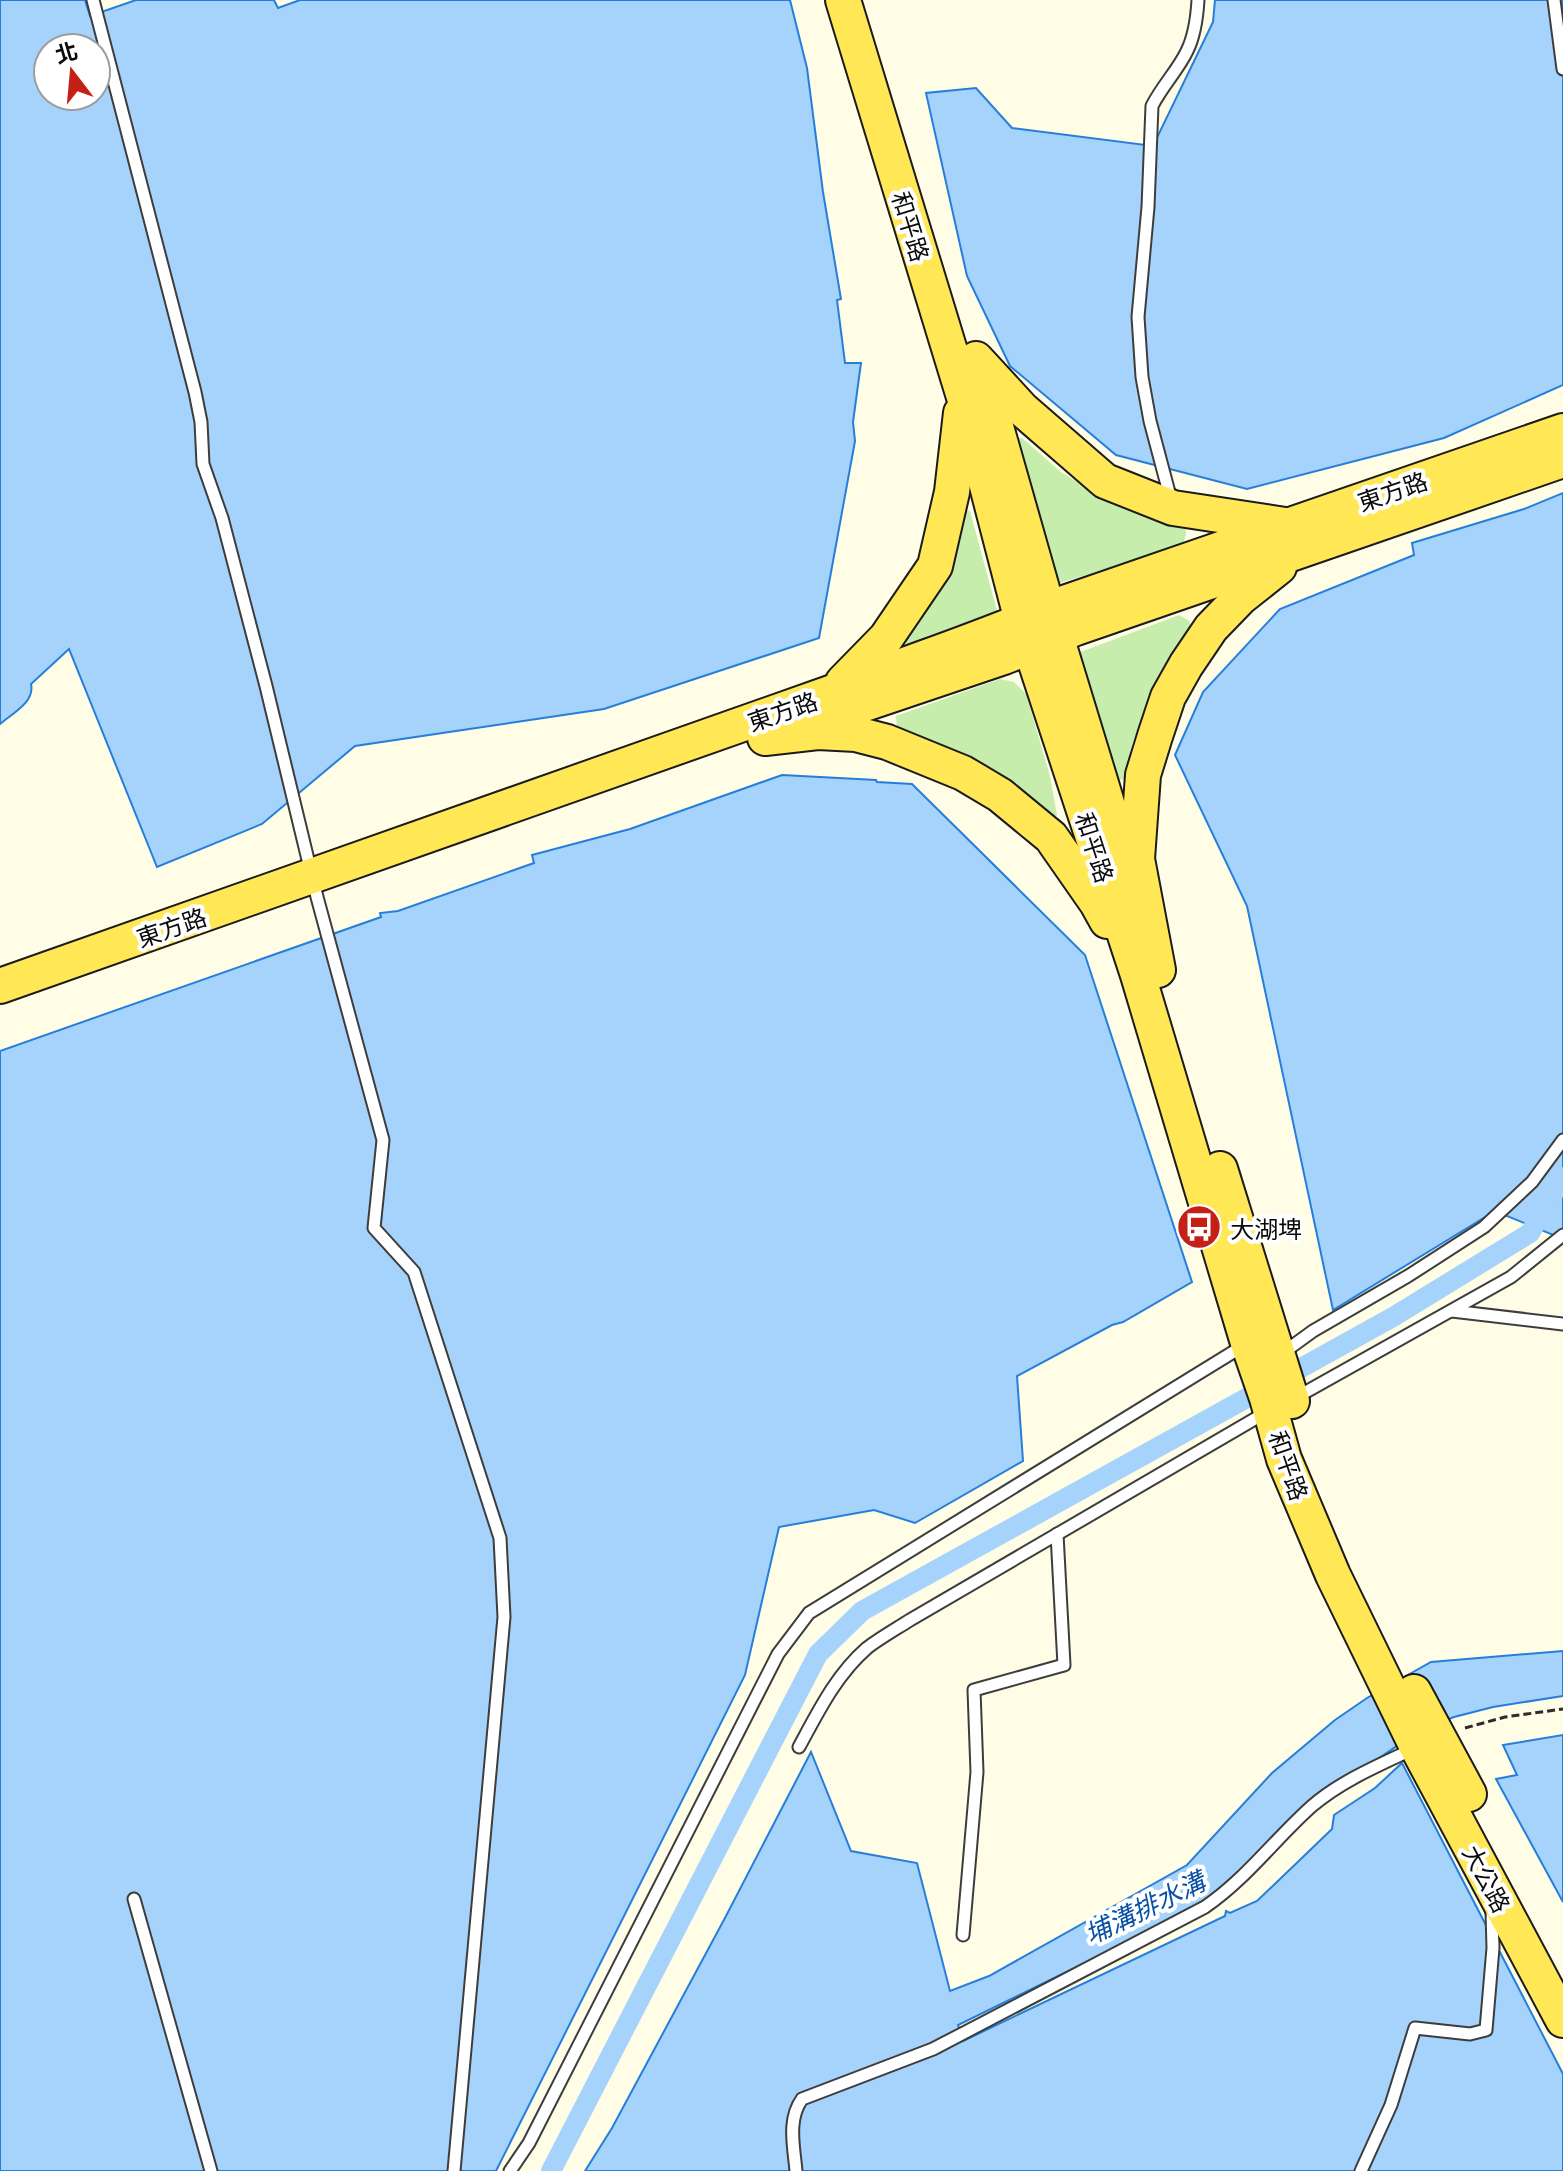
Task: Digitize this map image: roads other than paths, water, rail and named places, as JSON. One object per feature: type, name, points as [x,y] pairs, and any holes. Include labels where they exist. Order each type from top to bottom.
[{"type":"main road","name":"和平路","points":[[843,0],[964,397],[1148,972],[1273,1378],[1304,1447],[1393,1676],[1423,1739]]},
{"type":"main road","name":"和平路","points":[[857,0],[929,232],[976,359],[1039,629]]},
{"type":"main road","points":[[976,359],[1022,409],[1105,481],[1173,508],[1298,537]]},
{"type":"main road","points":[[833,692],[886,638],[935,566],[952,492],[964,397]]},
{"type":"main road","name":"東方路","points":[[0,986],[314,887],[765,738],[1039,629],[1298,537],[1563,431]]},
{"type":"main road","name":"東方路","points":[[1298,537],[1563,460]]},
{"type":"main road","points":[[1148,972],[1137,859],[1143,775],[1168,697],[1211,628],[1298,537]]},
{"type":"main road","name":"東方路","points":[[0,1007],[833,692],[1039,629]]},
{"type":"main road","points":[[765,738],[818,732],[856,734],[887,742],[963,773],[1000,795],[1051,837],[1148,972]]},
{"type":"main road","name":"大公路","points":[[1423,1739],[1492,1886],[1563,2020]]},
{"type":"main road","name":"大公路","points":[[1423,1739],[1563,1972]]},
{"type":"lane","points":[[93,0],[195,392],[201,422],[203,464],[222,518],[314,887],[383,1140],[374,1228],[414,1272],[500,1538],[504,1617],[454,2171]]},
{"type":"lane","points":[[1173,508],[1150,421],[1142,377],[1138,317],[1148,207],[1152,106],[1186,53],[1193,34],[1198,0]]},
{"type":"lane","points":[[1554,0],[1563,69]]},
{"type":"lane","points":[[1563,431],[1563,438]]},
{"type":"lane","points":[[799,1747],[826,1697],[867,1648],[1057,1534],[1273,1378],[1313,1331],[1484,1227],[1532,1182],[1563,1140]]},
{"type":"lane","points":[[510,2171],[529,2143],[778,1654],[809,1613],[1273,1378],[1451,1311],[1511,1277],[1563,1235]]},
{"type":"lane","points":[[1451,1311],[1563,1324]]},
{"type":"lane","points":[[963,1935],[977,1772],[974,1690],[1064,1665],[1057,1534]]},
{"type":"lane","points":[[796,2171],[793,2118],[802,2099],[933,2049],[1205,1907],[1239,1880],[1313,1805],[1359,1774],[1423,1739]]},
{"type":"lane","points":[[1361,2171],[1391,2105],[1415,2028],[1470,2034],[1486,2030],[1493,1948],[1492,1886]]},
{"type":"lane","points":[[134,1899],[211,2171]]},
{"type":"water","points":[[0,0],[85,0],[90,16],[136,0],[274,0],[278,8],[300,0],[790,0],[807,68],[841,299],[837,300],[845,363],[861,363],[853,422],[855,441],[819,638],[604,709],[355,746],[262,824],[157,867],[69,649],[31,684],[30,696],[22,707],[0,724]]},
{"type":"water","points":[[1215,0],[1563,0],[1563,385],[1444,438],[1247,489],[1116,455],[1010,366],[967,276],[926,93],[976,88],[1012,128],[1153,146],[1213,22]]},
{"type":"water","points":[[1563,493],[1563,1239],[1495,1211],[1333,1310],[1247,906],[1175,755],[1203,692],[1280,609],[1414,555],[1412,543],[1524,509]]},
{"type":"water","points":[[782,775],[912,784],[1085,955],[1192,1282],[1123,1322],[1017,1376],[1023,1461],[915,1523],[874,1510],[779,1527],[745,1675],[496,2171],[0,2171],[0,1051],[381,917],[380,913],[398,911],[534,863],[532,855],[630,829]]},
{"type":"water","name":"埔溝排水溝","points":[[1563,1651],[1563,1696],[1493,1707],[1454,1717],[1417,1732],[1316,1802],[1214,1896],[1187,1913],[958,2025],[963,2041],[1225,1916],[1226,1911],[1230,1913],[1257,1901],[1332,1829],[1334,1815],[1375,1788],[1402,1763],[1563,2074],[1563,2171],[585,2171],[612,2128],[811,1752],[851,1851],[917,1863],[950,1991],[989,1976],[1187,1865],[1272,1773],[1335,1720],[1431,1662]]},
{"type":"water","points":[[1563,1735],[1563,1902],[1496,1779],[1517,1775],[1503,1745]]},
{"type":"waterway","points":[[551,2171],[818,1654],[862,1611],[1393,1317],[1530,1233],[1563,1177]]},
{"type":"place","name":"大湖埤","points":[[1199,1227]]}]
